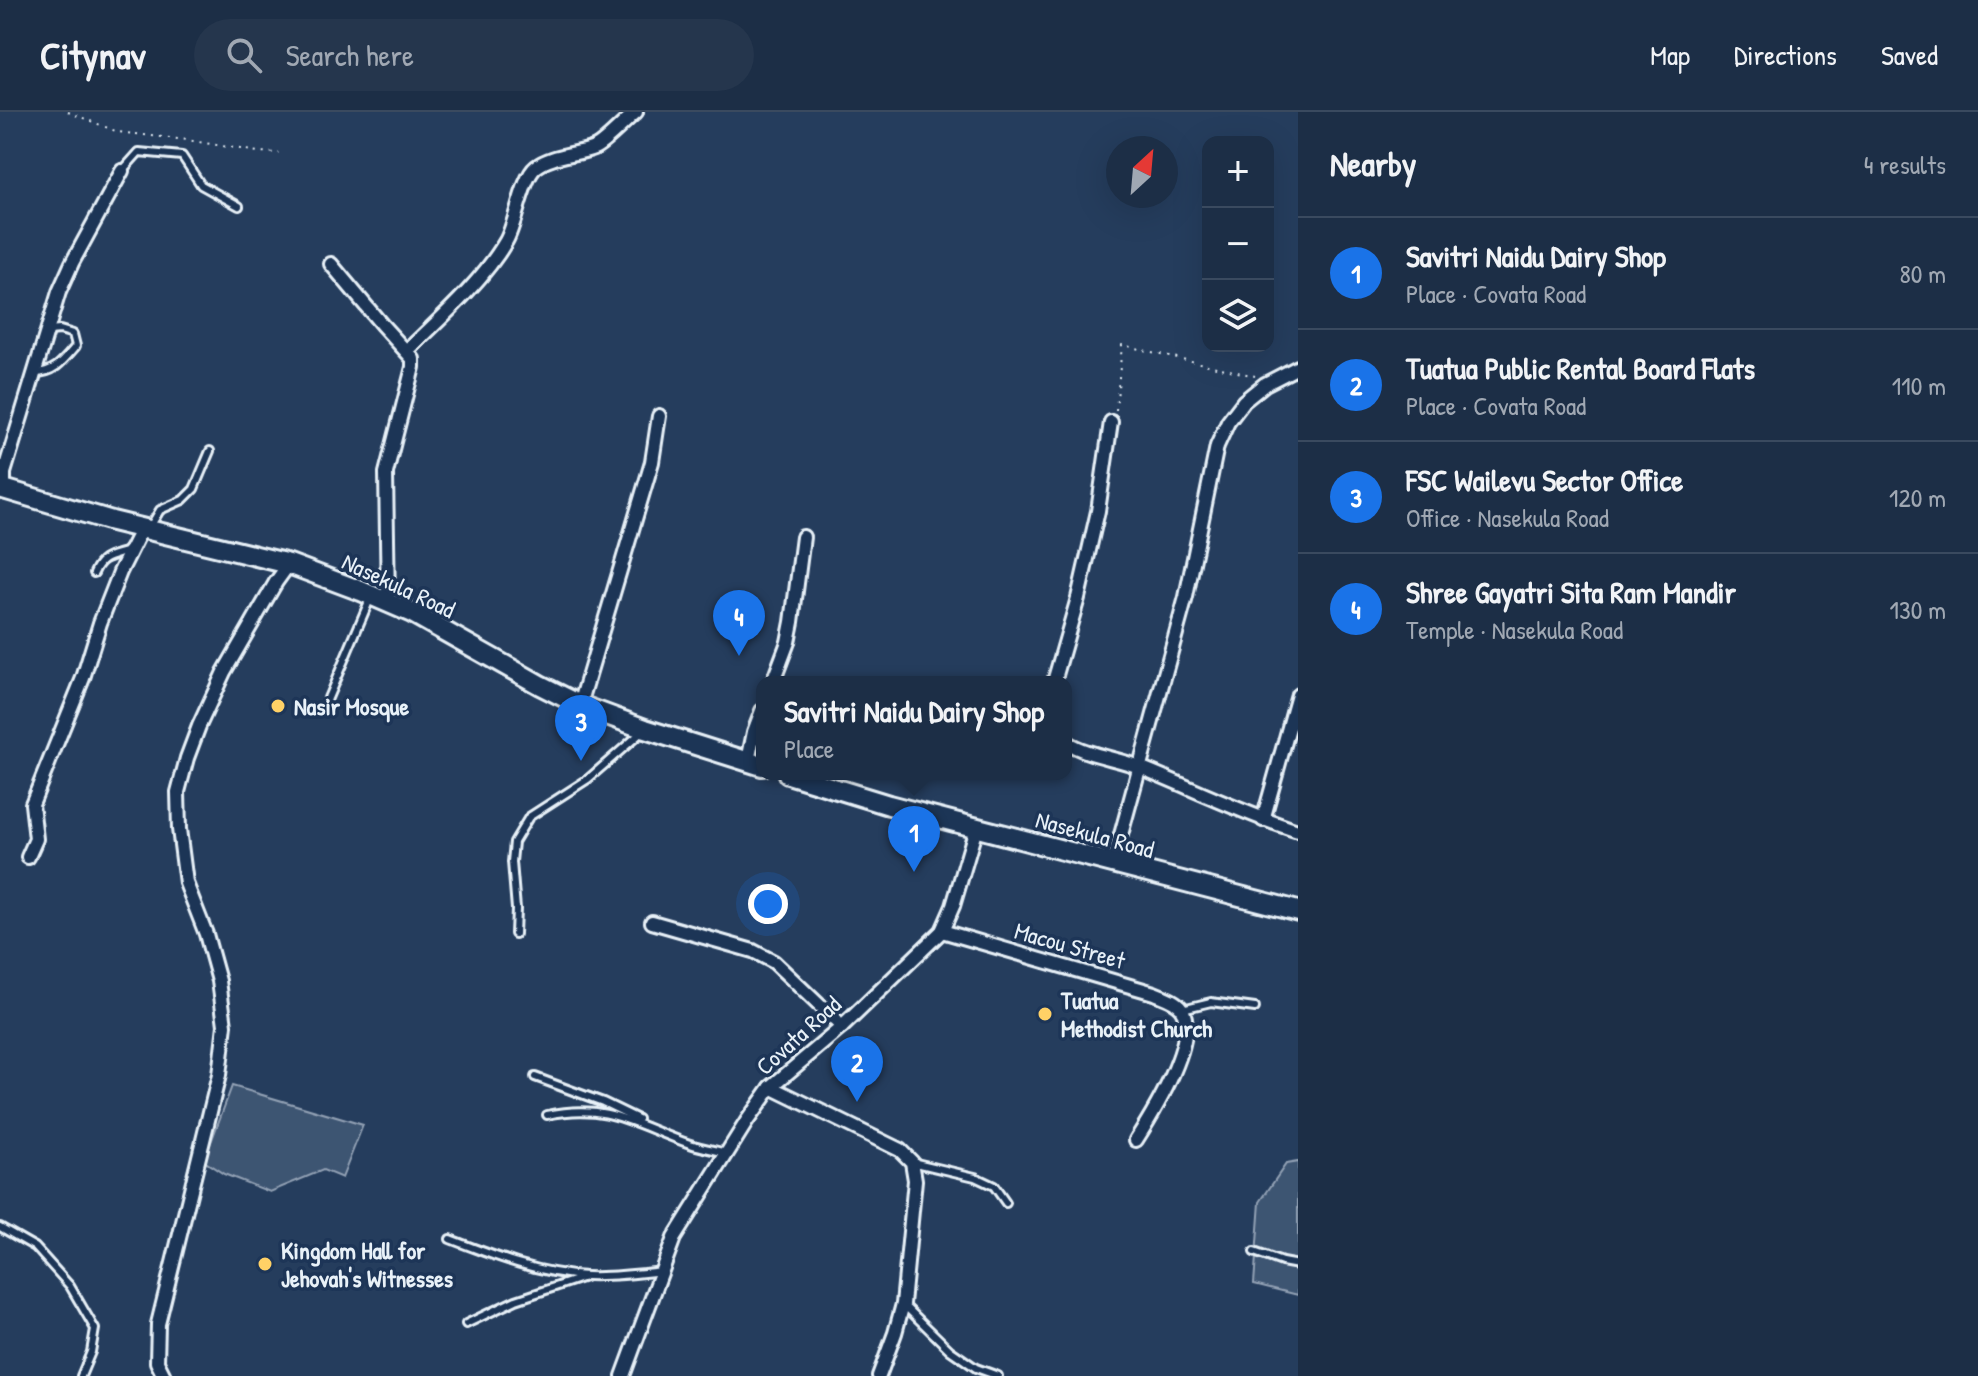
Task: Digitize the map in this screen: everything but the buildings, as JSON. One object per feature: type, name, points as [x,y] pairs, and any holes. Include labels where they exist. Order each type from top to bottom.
[{"type":"main road","name":"Nasekula Road","points":[[1,493],[289,564],[412,613],[580,705],[755,764]]},
{"type":"main road","name":"Nasekula Road","points":[[808,780],[889,805],[1298,911]]},
{"type":"street","points":[[407,351],[465,294],[507,240],[529,177],[536,167],[598,147],[636,112]]},
{"type":"street","points":[[1,493],[4,473],[59,292],[122,171]]},
{"type":"street","points":[[331,264],[413,359],[386,473],[380,599]]},
{"type":"street","points":[[1113,864],[1186,597],[1217,446],[1228,422],[1244,401],[1265,384],[1298,367]]},
{"type":"street","points":[[580,705],[652,462],[659,416]]},
{"type":"street","points":[[1056,676],[1098,511],[1111,422]]},
{"type":"street","points":[[28,857],[36,839],[32,804],[83,678],[120,572],[142,528]]},
{"type":"street","points":[[775,676],[790,632],[803,537]]},
{"type":"street","points":[[164,1376],[157,1362],[158,1324],[219,1075],[225,1025],[216,969],[186,883],[178,792],[199,726],[224,672],[289,564]]},
{"type":"street","points":[[1263,820],[1298,695]]},
{"type":"street","points":[[755,764],[756,727]]},
{"type":"street","points":[[1072,745],[1139,766],[1263,820],[1298,831]]},
{"type":"street","name":"Covata Road","points":[[623,1376],[674,1238],[727,1153],[771,1087],[842,1027],[942,931],[953,906],[976,828]]},
{"type":"street","points":[[652,922],[753,951],[774,962],[842,1027]]},
{"type":"street","name":"Macou Street","points":[[942,931],[1154,993],[1182,1009]]},
{"type":"street","points":[[1136,1140],[1171,1079],[1187,1022],[1182,1009]]},
{"type":"street","points":[[771,1087],[900,1150],[912,1162],[915,1180],[903,1304],[879,1376]]},
{"type":"lane","points":[[122,171],[139,152],[182,156],[201,185],[239,206]]},
{"type":"lane","points":[[35,373],[54,369],[76,346],[73,334],[60,330],[47,332]]},
{"type":"lane","points":[[94,573],[98,563],[125,552],[160,510],[183,500],[194,489],[210,451]]},
{"type":"lane","points":[[328,698],[380,599]]},
{"type":"lane","points":[[515,934],[514,842],[529,817],[588,779],[645,729]]},
{"type":"lane","points":[[1182,1009],[1211,1002],[1255,1008]]},
{"type":"lane","points":[[535,1077],[603,1102],[692,1145]]},
{"type":"lane","points":[[547,1115],[565,1111],[619,1115],[692,1145],[727,1153]]},
{"type":"lane","points":[[912,1162],[975,1177],[994,1186],[1006,1203]]},
{"type":"lane","points":[[0,1227],[35,1247],[70,1286],[95,1329],[91,1352],[81,1376]]},
{"type":"lane","points":[[450,1239],[500,1258],[558,1273],[589,1276],[662,1271]]},
{"type":"lane","points":[[1254,1252],[1298,1265]]},
{"type":"lane","points":[[466,1324],[516,1300],[589,1276]]},
{"type":"lane","points":[[903,1304],[950,1350],[976,1368],[998,1376]]},
{"type":"path","points":[[68,112],[118,132],[279,153]]},
{"type":"path","points":[[1111,422],[1118,406],[1122,345],[1259,377],[1265,384]]},
{"type":"shaded area","points":[[232,1086],[363,1125],[342,1178],[323,1170],[270,1192],[224,1174],[204,1161]]},
{"type":"shaded area","points":[[1298,1162],[1298,1295],[1254,1284],[1260,1202],[1286,1164]]},
{"type":"place","name":"Shree Gayatri Sita Ram Mandir","points":[[739,656]]},
{"type":"place","name":"Nasir Mosque","points":[[278,706]]},
{"type":"place","name":"FSC Wailevu Sector Office","points":[[581,761]]},
{"type":"place","name":"Savitri Naidu Dairy Shop","points":[[914,872]]},
{"type":"place","name":"Tuatua Methodist Church","points":[[1045,1014]]},
{"type":"place","name":"Tuatua Public Rental Board Flats","points":[[857,1102]]},
{"type":"place","name":"Kingdom Hall for Jehovah's Witnesses","points":[[265,1264]]}]
